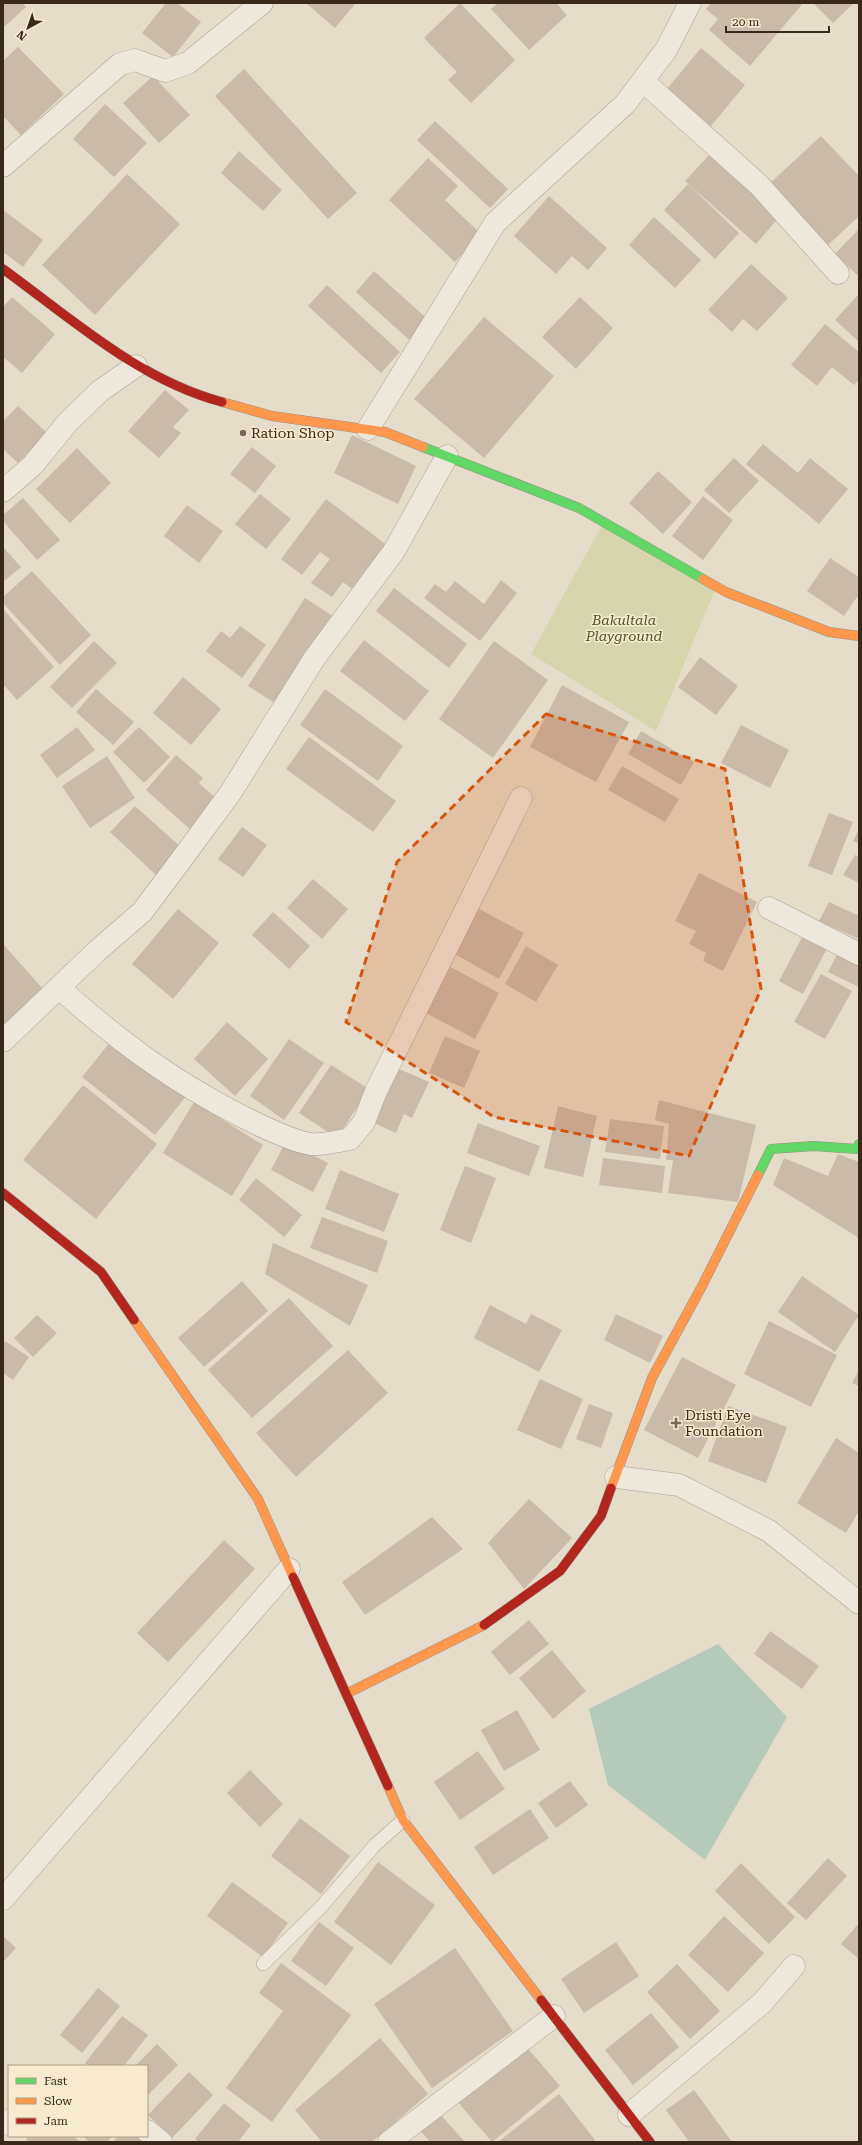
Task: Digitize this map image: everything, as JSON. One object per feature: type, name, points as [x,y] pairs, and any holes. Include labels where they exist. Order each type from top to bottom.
[{"type":"street","points":[[3,166],[120,64],[134,60],[165,70],[188,63],[262,3]]},
{"type":"street","points":[[368,429],[495,223],[625,104],[666,50],[690,3]]},
{"type":"street","points":[[643,81],[759,185],[838,273]]},
{"type":"street","points":[[3,269],[136,366],[164,381],[206,398],[272,416],[385,432],[579,508],[726,592],[829,632],[859,636]]},
{"type":"street","points":[[3,491],[33,466],[68,422],[100,391],[136,366]]},
{"type":"street","points":[[3,1041],[98,950],[142,912],[231,792],[314,659],[394,550],[447,456]]},
{"type":"street","points":[[59,988],[97,1022],[142,1057],[199,1095],[265,1129],[311,1144],[350,1139],[364,1122],[376,1090],[521,798]]},
{"type":"street","points":[[769,908],[859,954]]},
{"type":"street","points":[[346,1694],[488,1623],[560,1571],[601,1516],[652,1378],[702,1286],[771,1149],[814,1146],[857,1149],[859,1144]]},
{"type":"street","points":[[3,1193],[101,1272],[258,1499],[403,1820],[650,2142]]},
{"type":"street","points":[[616,1477],[679,1485],[769,1531],[859,1603]]},
{"type":"street","points":[[3,1899],[290,1570]]},
{"type":"street","points":[[629,2115],[762,2003],[794,1966]]},
{"type":"street","points":[[389,2142],[554,2016]]},
{"type":"street","points":[[148,2132],[161,2142]]},
{"type":"lane","points":[[263,1964],[321,1907],[375,1845],[403,1820]]},
{"type":"highlighted area","points":[[546,714],[725,769],[761,989],[689,1156],[494,1117],[346,1022],[397,862]]},
{"type":"green space","name":"Bakultala Playground","points":[[604,522],[716,587],[656,731],[531,654]]},
{"type":"shaded area","points":[[718,1644],[787,1717],[705,1860],[608,1785],[589,1709]]},
{"type":"building","points":[[3,3],[22,3],[26,7],[3,28]]},
{"type":"building","points":[[166,3],[177,3],[201,22],[173,57],[142,33]]},
{"type":"building","points":[[306,3],[356,3],[335,28]]},
{"type":"building","points":[[460,3],[515,60],[471,103],[448,80],[457,72],[424,38]]},
{"type":"building","points":[[498,3],[556,3],[567,15],[529,50],[491,9]]},
{"type":"building","points":[[711,3],[803,3],[750,66],[709,30],[718,19],[706,9]]},
{"type":"building","points":[[813,3],[854,3],[833,23]]},
{"type":"building","points":[[18,47],[64,94],[21,135],[3,116],[3,61]]},
{"type":"building","points":[[701,48],[745,85],[711,126],[667,89]]},
{"type":"building","points":[[244,69],[357,193],[328,219],[215,96]]},
{"type":"building","points":[[153,76],[190,115],[159,143],[123,103]]},
{"type":"building","points":[[105,104],[147,143],[114,177],[73,139]]},
{"type":"building","points":[[435,121],[508,189],[490,208],[417,140]]},
{"type":"building","points":[[821,136],[859,176],[859,216],[826,247],[768,185]]},
{"type":"building","points":[[239,151],[282,190],[263,211],[221,173]]},
{"type":"building","points":[[711,153],[780,216],[756,244],[685,181]]},
{"type":"building","points":[[428,158],[458,186],[445,200],[481,234],[455,262],[389,200]]},
{"type":"building","points":[[127,174],[180,224],[95,315],[42,265]]},
{"type":"building","points":[[688,184],[739,233],[715,259],[664,210]]},
{"type":"building","points":[[549,196],[607,248],[588,270],[572,256],[556,274],[514,236]]},
{"type":"building","points":[[3,210],[43,240],[23,267],[3,252]]},
{"type":"building","points":[[654,217],[701,260],[675,288],[629,245]]},
{"type":"building","points":[[859,229],[859,277],[835,254]]},
{"type":"building","points":[[751,264],[788,298],[757,331],[743,319],[732,332],[708,310]]},
{"type":"building","points":[[374,271],[434,325],[415,345],[356,292]]},
{"type":"building","points":[[327,285],[400,352],[381,373],[308,306]]},
{"type":"building","points":[[859,294],[859,342],[835,320]]},
{"type":"building","points":[[12,297],[55,334],[22,373],[3,357],[3,307]]},
{"type":"building","points":[[580,297],[613,328],[576,369],[542,337]]},
{"type":"building","points":[[484,317],[554,376],[484,458],[414,399]]},
{"type":"building","points":[[825,324],[859,352],[859,380],[854,385],[832,367],[817,386],[791,365]]},
{"type":"building","points":[[165,390],[189,410],[173,427],[181,433],[159,458],[128,431]]},
{"type":"building","points":[[18,406],[47,433],[18,463],[3,449],[3,421]]},
{"type":"building","points":[[352,435],[416,466],[398,504],[334,473]]},
{"type":"building","points":[[763,444],[798,473],[810,458],[848,489],[819,524],[746,464]]},
{"type":"building","points":[[252,447],[276,466],[255,493],[230,474]]},
{"type":"building","points":[[77,448],[111,483],[70,523],[36,489]]},
{"type":"building","points":[[734,458],[759,481],[729,513],[704,490]]},
{"type":"building","points":[[658,471],[692,502],[663,534],[629,503]]},
{"type":"building","points":[[260,494],[291,519],[266,549],[235,524]]},
{"type":"building","points":[[703,496],[733,520],[703,560],[672,536]]},
{"type":"building","points":[[23,498],[60,540],[37,560],[3,521],[3,515]]},
{"type":"building","points":[[326,499],[392,549],[359,594],[343,582],[332,597],[311,583],[330,559],[320,552],[302,575],[281,559]]},
{"type":"building","points":[[187,505],[223,531],[199,563],[164,536]]},
{"type":"building","points":[[3,547],[21,567],[3,582]]},
{"type":"building","points":[[830,558],[859,577],[859,594],[844,616],[807,591]]},
{"type":"building","points":[[32,571],[91,635],[60,665],[3,603],[3,597]]},
{"type":"building","points":[[501,580],[517,593],[480,641],[424,598],[435,584],[446,592],[455,581],[484,604]]},
{"type":"building","points":[[394,588],[467,644],[449,668],[376,611]]},
{"type":"building","points":[[305,598],[334,617],[278,705],[248,686]]},
{"type":"building","points":[[3,609],[54,667],[17,700],[3,684]]},
{"type":"building","points":[[240,626],[266,645],[242,678],[206,651],[221,631],[230,638]]},
{"type":"building","points":[[364,640],[429,691],[405,721],[340,671]]},
{"type":"building","points":[[94,641],[117,663],[72,708],[50,687]]},
{"type":"building","points":[[494,641],[548,680],[493,758],[439,719]]},
{"type":"building","points":[[700,657],[738,686],[716,715],[678,687]]},
{"type":"building","points":[[183,677],[221,709],[191,745],[153,713]]},
{"type":"building","points":[[562,685],[629,722],[596,782],[530,747]]},
{"type":"building","points":[[96,689],[134,722],[113,745],[76,712]]},
{"type":"building","points":[[325,689],[403,746],[378,781],[300,725]]},
{"type":"building","points":[[741,725],[789,750],[770,788],[721,763]]},
{"type":"building","points":[[77,727],[95,750],[57,778],[40,755]]},
{"type":"building","points":[[139,727],[170,757],[144,783],[113,752]]},
{"type":"building","points":[[641,731],[694,762],[681,785],[628,754]]},
{"type":"building","points":[[309,737],[396,801],[373,832],[286,769]]},
{"type":"building","points":[[176,755],[203,778],[199,783],[219,801],[192,831],[146,790]]},
{"type":"building","points":[[107,756],[135,798],[90,828],[62,786]]},
{"type":"building","points":[[622,766],[679,799],[665,822],[608,790]]},
{"type":"building","points":[[135,806],[182,848],[156,875],[110,832]]},
{"type":"building","points":[[829,813],[853,822],[832,875],[808,866]]},
{"type":"building","points":[[242,827],[267,845],[243,877],[218,859]]},
{"type":"building","points":[[859,829],[859,844],[853,841]]},
{"type":"building","points":[[855,855],[859,857],[859,883],[843,875]]},
{"type":"building","points":[[699,873],[757,902],[723,971],[703,961],[706,953],[689,944],[696,931],[675,921]]},
{"type":"building","points":[[313,879],[348,909],[322,939],[287,908]]},
{"type":"building","points":[[829,902],[859,916],[859,939],[819,921]]},
{"type":"building","points":[[476,907],[524,933],[499,979],[451,952]]},
{"type":"building","points":[[178,909],[219,943],[173,999],[132,964]]},
{"type":"building","points":[[273,912],[310,946],[289,969],[252,935]]},
{"type":"building","points":[[807,928],[831,941],[803,994],[779,981]]},
{"type":"building","points":[[3,944],[43,989],[3,1025]]},
{"type":"building","points":[[526,946],[558,965],[536,1002],[505,984]]},
{"type":"building","points":[[839,951],[859,961],[859,987],[828,972]]},
{"type":"building","points":[[445,964],[499,993],[475,1039],[420,1010]]},
{"type":"building","points":[[821,974],[852,991],[825,1039],[794,1022]]},
{"type":"building","points":[[227,1022],[268,1059],[235,1096],[194,1059]]},
{"type":"building","points":[[115,1036],[188,1094],[155,1135],[82,1077]]},
{"type":"building","points":[[445,1036],[480,1051],[464,1088],[429,1073]]},
{"type":"building","points":[[289,1039],[324,1063],[284,1120],[250,1096]]},
{"type":"building","points":[[331,1065],[369,1089],[337,1138],[299,1113]]},
{"type":"building","points":[[399,1069],[429,1082],[412,1118],[404,1114],[396,1133],[374,1123]]},
{"type":"building","points":[[83,1085],[157,1144],[96,1219],[23,1160]]},
{"type":"building","points":[[659,1100],[756,1125],[738,1202],[668,1193],[673,1160],[666,1160],[669,1124],[655,1120]]},
{"type":"building","points":[[194,1102],[263,1145],[232,1196],[163,1153]]},
{"type":"building","points":[[558,1106],[597,1116],[583,1177],[544,1168]]},
{"type":"building","points":[[610,1119],[664,1126],[660,1159],[605,1152]]},
{"type":"building","points":[[478,1123],[540,1146],[529,1176],[467,1153]]},
{"type":"building","points":[[286,1141],[328,1163],[313,1192],[271,1170]]},
{"type":"building","points":[[838,1154],[859,1162],[859,1238],[773,1185],[784,1158],[828,1176]]},
{"type":"building","points":[[603,1158],[665,1166],[662,1193],[599,1185]]},
{"type":"building","points":[[465,1166],[496,1178],[471,1243],[440,1230]]},
{"type":"building","points":[[340,1170],[399,1194],[384,1232],[325,1209]]},
{"type":"building","points":[[256,1178],[302,1215],[284,1237],[239,1200]]},
{"type":"building","points":[[322,1217],[388,1241],[377,1273],[310,1248]]},
{"type":"building","points":[[273,1243],[368,1285],[350,1326],[265,1274]]},
{"type":"building","points":[[802,1276],[859,1315],[835,1352],[778,1312]]},
{"type":"building","points":[[242,1281],[268,1311],[204,1367],[178,1338]]},
{"type":"building","points":[[289,1298],[333,1346],[252,1418],[208,1370]]},
{"type":"building","points":[[490,1305],[526,1324],[531,1314],[562,1330],[539,1372],[474,1338]]},
{"type":"building","points":[[616,1314],[663,1336],[650,1363],[604,1340]]},
{"type":"building","points":[[37,1315],[57,1333],[33,1357],[14,1338]]},
{"type":"building","points":[[769,1321],[837,1355],[811,1407],[744,1374]]},
{"type":"building","points":[[5,1341],[29,1357],[13,1380],[3,1373],[3,1344]]},
{"type":"building","points":[[348,1350],[388,1393],[296,1477],[256,1433]]},
{"type":"building","points":[[682,1357],[736,1385],[698,1458],[644,1430]]},
{"type":"building","points":[[859,1370],[859,1386],[852,1383]]},
{"type":"building","points":[[540,1379],[583,1399],[561,1449],[517,1430]]},
{"type":"building","points":[[589,1404],[613,1413],[601,1448],[576,1439]]},
{"type":"building","points":[[728,1406],[787,1427],[766,1483],[708,1461]]},
{"type":"building","points":[[836,1438],[859,1453],[859,1511],[846,1533],[797,1503]]},
{"type":"building","points":[[529,1499],[572,1538],[524,1589],[488,1543]]},
{"type":"building","points":[[432,1517],[463,1549],[365,1615],[342,1582]]},
{"type":"building","points":[[224,1540],[255,1569],[168,1662],[137,1633]]},
{"type":"building","points":[[529,1620],[549,1644],[510,1675],[491,1652]]},
{"type":"building","points":[[770,1631],[819,1666],[802,1689],[754,1654]]},
{"type":"building","points":[[552,1650],[586,1691],[553,1719],[519,1678]]},
{"type":"building","points":[[517,1710],[540,1750],[504,1771],[481,1730]]},
{"type":"building","points":[[478,1751],[505,1789],[460,1820],[434,1782]]},
{"type":"building","points":[[250,1770],[283,1804],[260,1827],[227,1793]]},
{"type":"building","points":[[570,1781],[588,1805],[556,1828],[538,1803]]},
{"type":"building","points":[[530,1809],[549,1838],[493,1875],[474,1847]]},
{"type":"building","points":[[300,1818],[350,1856],[321,1894],[271,1856]]},
{"type":"building","points":[[828,1858],[847,1876],[806,1920],[787,1903]]},
{"type":"building","points":[[378,1862],[435,1905],[391,1965],[334,1922]]},
{"type":"building","points":[[741,1863],[795,1917],[769,1944],[715,1891]]},
{"type":"building","points":[[232,1882],[288,1923],[263,1957],[207,1916]]},
{"type":"building","points":[[724,1916],[764,1953],[728,1992],[688,1955]]},
{"type":"building","points":[[319,1922],[354,1948],[326,1986],[291,1961]]},
{"type":"building","points":[[859,1923],[859,1959],[841,1944]]},
{"type":"building","points":[[3,1936],[16,1948],[3,1962]]},
{"type":"building","points":[[616,1942],[639,1976],[584,2013],[561,1979]]},
{"type":"building","points":[[455,1948],[513,2031],[432,2088],[374,2004]]},
{"type":"building","points":[[281,1963],[351,2015],[272,2122],[226,2088],[283,2011],[259,1993]]},
{"type":"building","points":[[677,1964],[720,2011],[690,2039],[647,1992]]},
{"type":"building","points":[[98,1988],[120,2006],[82,2053],[60,2035]]},
{"type":"building","points":[[651,2013],[679,2047],[633,2085],[605,2050]]},
{"type":"building","points":[[122,2016],[148,2035],[125,2065],[88,2065],[85,2063]]},
{"type":"building","points":[[380,2038],[428,2094],[372,2142],[322,2142],[295,2110]]},
{"type":"building","points":[[157,2044],[178,2065],[148,2095],[148,2065],[136,2065]]},
{"type":"building","points":[[524,2044],[560,2086],[492,2142],[457,2101]]},
{"type":"building","points":[[189,2072],[213,2095],[172,2138],[148,2115]]},
{"type":"building","points":[[694,2090],[732,2142],[689,2142],[666,2110]]},
{"type":"building","points":[[559,2094],[595,2140],[592,2142],[498,2142]]},
{"type":"building","points":[[224,2103],[251,2125],[238,2142],[199,2142],[195,2139]]},
{"type":"building","points":[[439,2113],[465,2142],[430,2142],[420,2130]]},
{"type":"building","points":[[28,2137],[75,2137],[80,2142],[29,2142],[26,2139]]},
{"type":"building","points":[[84,2137],[112,2137],[107,2142],[89,2142]]},
{"type":"building","points":[[117,2137],[140,2137],[146,2142],[113,2142]]},
{"type":"traffic: fast","points":[[423,447],[579,508],[703,579]]},
{"type":"traffic: fast","points":[[758,1175],[771,1149],[814,1146],[857,1149],[859,1144]]},
{"type":"traffic: slow","points":[[222,402],[272,416],[385,432],[423,447]]},
{"type":"traffic: slow","points":[[703,579],[726,592],[829,632],[859,636]]},
{"type":"traffic: slow","points":[[611,1488],[652,1378],[702,1286],[758,1175]]},
{"type":"traffic: slow","points":[[134,1320],[258,1499],[293,1577]]},
{"type":"traffic: slow","points":[[346,1694],[484,1625]]},
{"type":"traffic: slow","points":[[388,1786],[403,1820],[541,2000]]},
{"type":"traffic: jam","points":[[3,269],[107,346],[134,363],[162,379],[192,392],[222,402]]},
{"type":"traffic: jam","points":[[3,1193],[101,1272],[134,1320]]},
{"type":"traffic: jam","points":[[484,1625],[560,1571],[601,1516],[611,1488]]},
{"type":"traffic: jam","points":[[293,1577],[388,1786]]},
{"type":"traffic: jam","points":[[541,2000],[650,2142]]},
{"type":"place","name":"Ration Shop","points":[[243,433]]},
{"type":"place","name":"Dristi Eye Foundation","points":[[676,1423]]}]
